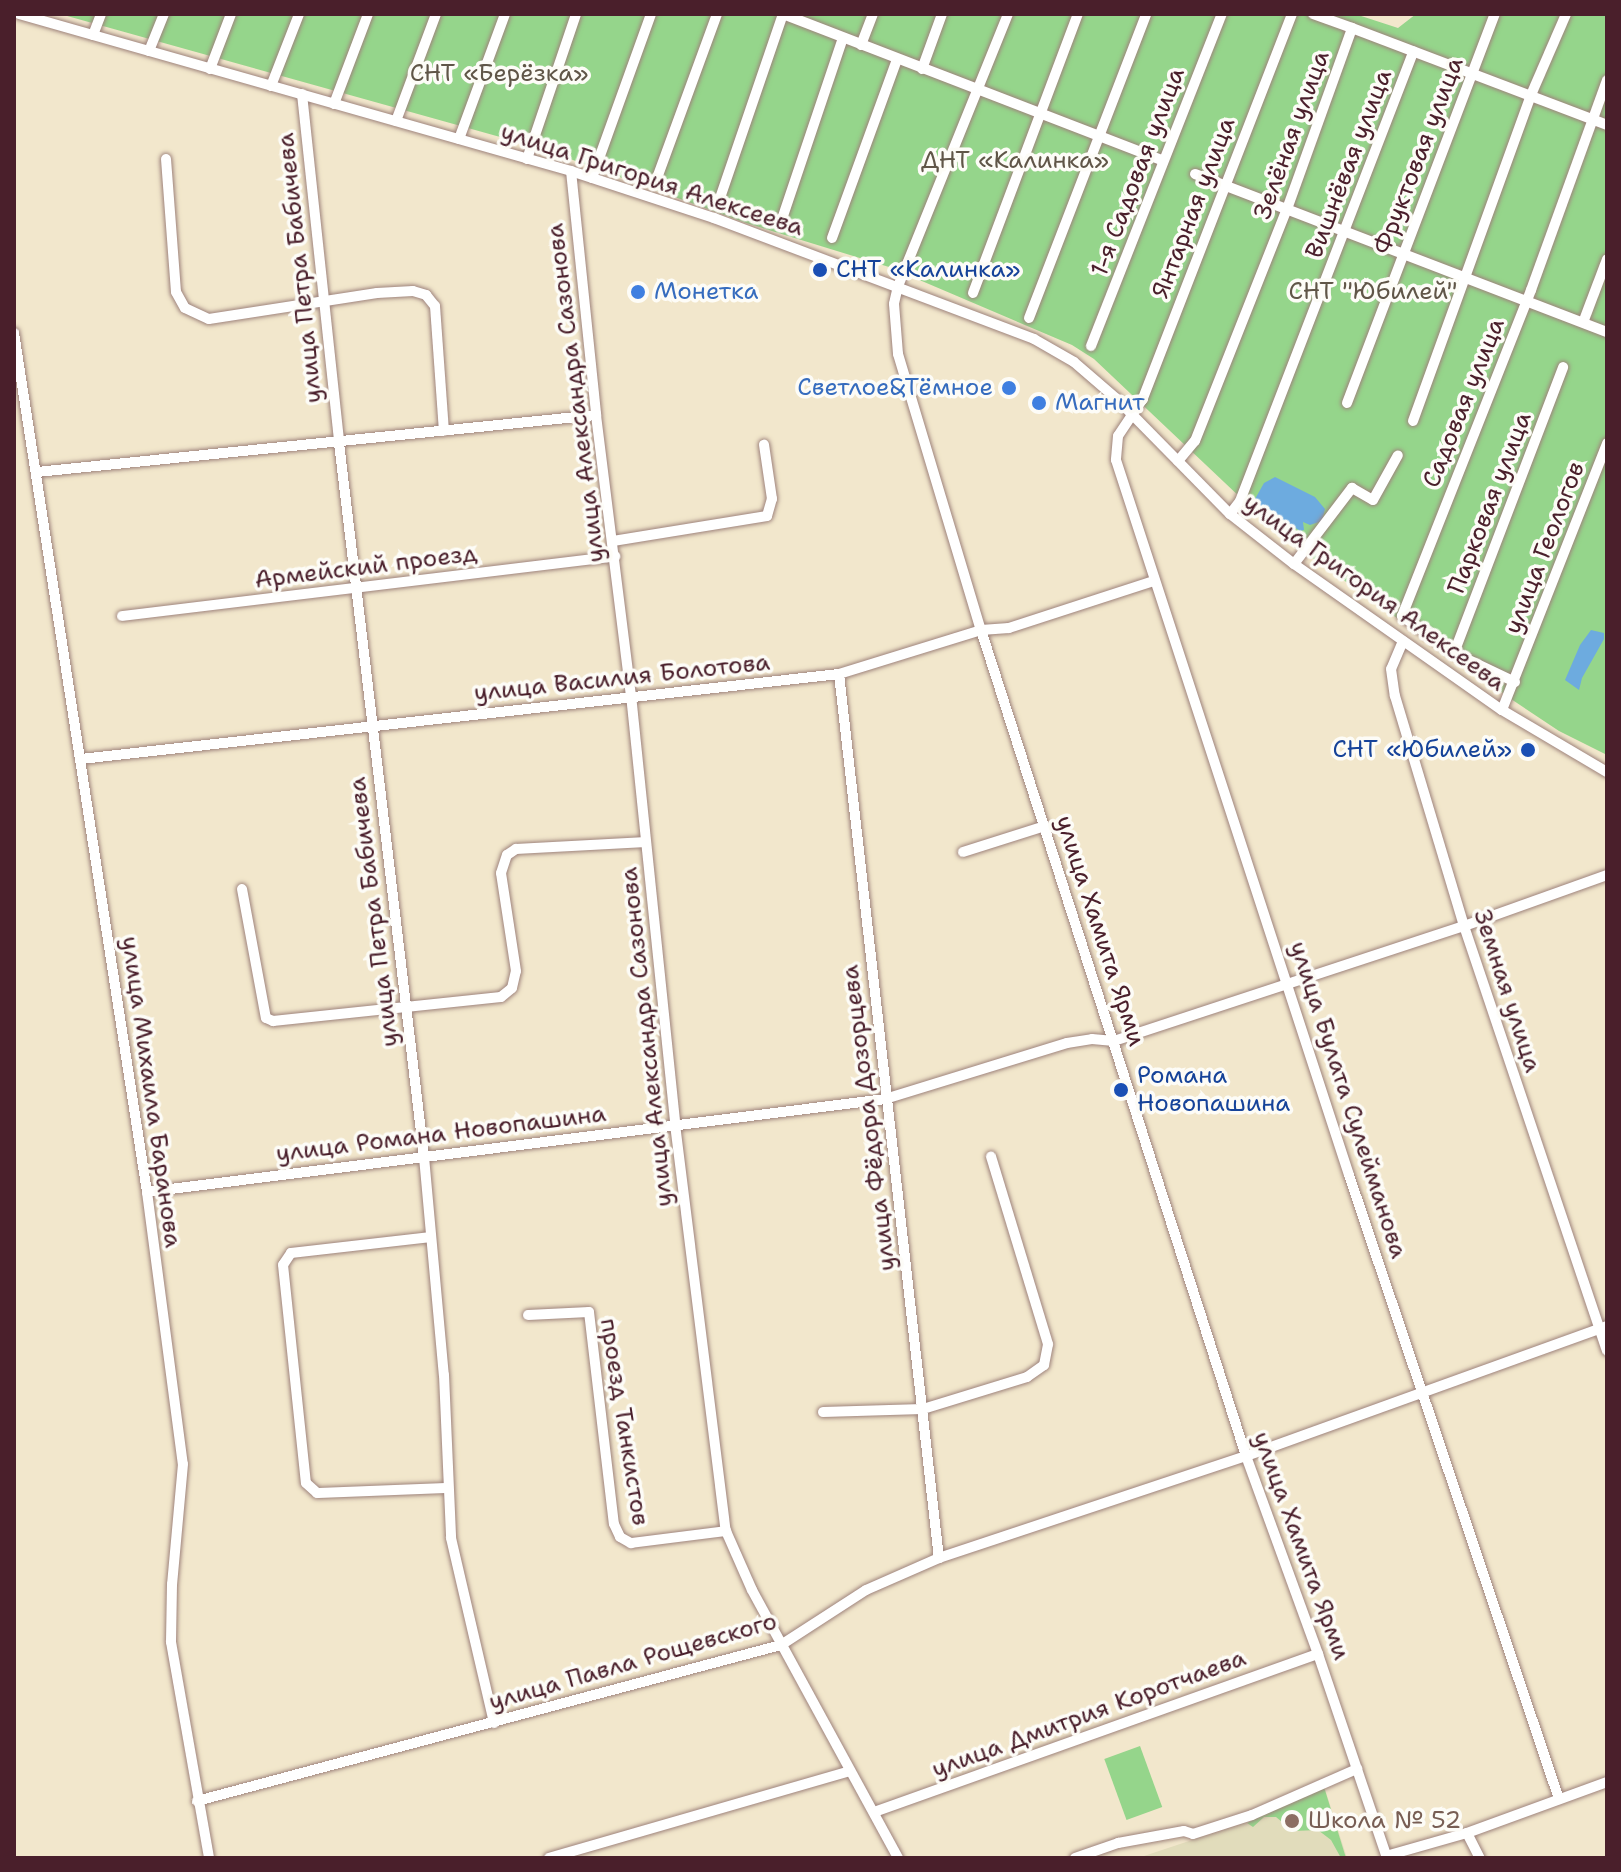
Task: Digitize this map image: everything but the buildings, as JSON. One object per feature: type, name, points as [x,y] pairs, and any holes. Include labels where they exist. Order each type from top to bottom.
[{"type":"street","points":[[93,35],[101,14]]},
{"type":"street","points":[[149,51],[164,14]]},
{"type":"street","points":[[210,69],[231,14]]},
{"type":"street","points":[[271,86],[299,14]]},
{"type":"street","points":[[334,104],[368,14]]},
{"type":"street","points":[[396,121],[436,14]]},
{"type":"street","points":[[459,139],[505,14]]},
{"type":"street","points":[[527,159],[576,14]]},
{"type":"street","points":[[592,178],[651,14]]},
{"type":"street","points":[[657,178],[717,14]]},
{"type":"street","points":[[720,198],[783,14],[804,18],[843,38],[978,92],[1163,161]]},
{"type":"street","points":[[861,45],[873,14]]},
{"type":"street","points":[[922,69],[942,14]]},
{"type":"street","name":"улица Хамита Ярми","points":[[1008,14],[898,286],[894,304],[898,354],[981,630],[1246,1456],[1318,1654],[1386,1857]]},
{"type":"street","points":[[973,293],[1078,14]]},
{"type":"street","points":[[1029,318],[1146,14]]},
{"type":"street","name":"1-я Садовая улица","points":[[1091,346],[1222,14]]},
{"type":"street","name":"Янтарная улица","points":[[1132,415],[1142,400],[1292,14]]},
{"type":"street","points":[[1313,14],[1352,28]]},
{"type":"street","name":"Фруктовая улица","points":[[1347,403],[1495,14]]},
{"type":"street","points":[[1413,421],[1467,279],[1531,95],[1566,14]]},
{"type":"street","name":"улица Григория Алексеева","points":[[24,15],[571,171],[898,286],[1034,339],[1074,362],[1132,415],[1230,514],[1294,564],[1502,710],[1607,772]]},
{"type":"street","name":"Зелёная улица","points":[[1178,461],[1195,441],[1287,209],[1352,28],[1607,125]]},
{"type":"street","points":[[782,219],[843,38]]},
{"type":"street","name":"Вишнёвая улица","points":[[1230,514],[1240,501],[1414,51]]},
{"type":"street","points":[[832,238],[897,59]]},
{"type":"street","name":"Садовая улица","points":[[1515,682],[1454,653],[1402,616],[1527,300],[1607,80]]},
{"type":"street","name":"улица Петра Бабичева","points":[[302,94],[355,589],[424,1157],[444,1375],[451,1538],[494,1723]]},
{"type":"street","points":[[166,159],[176,292],[189,312],[209,319],[405,291],[420,293],[432,300],[435,306],[444,431]]},
{"type":"street","name":"улица Александра Сазонова","points":[[571,171],[596,415],[631,695],[675,1124],[726,1531],[781,1645],[898,1858]]},
{"type":"street","points":[[1195,174],[1346,229],[1467,279],[1584,320],[1607,332]]},
{"type":"street","points":[[1584,320],[1607,259]]},
{"type":"street","name":"улица Михаила Баранова","points":[[14,333],[147,1192],[183,1464],[172,1584],[171,1642],[209,1858]]},
{"type":"street","name":"Парковая улица","points":[[1454,653],[1563,367]]},
{"type":"street","points":[[37,472],[596,415]]},
{"type":"street","name":"улица Булата Сулейманова","points":[[1132,415],[1118,436],[1116,460],[1349,1175],[1425,1393],[1559,1799]]},
{"type":"street","name":"улица Геологов","points":[[1502,710],[1607,443]]},
{"type":"street","points":[[613,541],[767,516],[772,499],[764,445]]},
{"type":"street","points":[[1294,564],[1352,488],[1373,500],[1398,455]]},
{"type":"street","name":"Армейский проезд","points":[[122,616],[615,556]]},
{"type":"street","name":"улица Василия Болотова","points":[[81,759],[839,674],[981,630],[1009,628],[1154,581]]},
{"type":"street","name":"Земная улица","points":[[1403,641],[1391,669],[1392,682],[1464,926],[1603,1328],[1607,1351]]},
{"type":"street","name":"улица Фёдора Дозорцева","points":[[839,674],[939,1558]]},
{"type":"street","points":[[963,852],[1045,826]]},
{"type":"street","points":[[242,889],[266,1018],[273,1021],[501,997],[512,988],[516,971],[501,873],[504,858],[511,851],[646,842]]},
{"type":"street","name":"улица Романа Новопашина","points":[[147,1192],[885,1099],[1067,1043],[1092,1039],[1114,1041],[1289,985],[1607,875]]},
{"type":"street","points":[[823,1412],[923,1409],[1027,1377],[1044,1365],[1048,1344],[991,1156]]},
{"type":"street","points":[[431,1237],[291,1253],[283,1265],[306,1483],[317,1493],[447,1488]]},
{"type":"street","name":"проезд Танкистов","points":[[528,1315],[589,1312],[614,1524],[620,1537],[631,1543],[726,1531]]},
{"type":"street","name":"улица Павла Рощевского","points":[[197,1801],[781,1645],[866,1590],[939,1558],[1246,1456],[1603,1328]]},
{"type":"street","name":"улица Дмитрия Коротчаева","points":[[874,1812],[1318,1654]]},
{"type":"street","points":[[1075,1858],[1118,1843],[1205,1830],[1252,1815],[1357,1769]]},
{"type":"street","points":[[549,1858],[850,1771]]},
{"type":"street","points":[[1386,1857],[1467,1833],[1607,1782]]},
{"type":"street","points":[[1467,1833],[1480,1858]]},
{"type":"shaded area","name":"Школа № 52","points":[[1324,1786],[1347,1858],[1138,1858],[1255,1819]]},
{"type":"green space","points":[[60,14],[1355,14],[1398,28],[1416,14],[1607,14],[1607,755],[1559,731],[1514,701],[1280,535],[1094,359],[1072,345],[889,267],[746,223],[540,148]]},
{"type":"green space","points":[[1140,1746],[1162,1807],[1127,1820],[1104,1759]]},
{"type":"green space","points":[[1324,1787],[1346,1858],[1341,1858],[1331,1840],[1318,1830],[1293,1831],[1276,1817],[1264,1817],[1253,1827],[1247,1823]]},
{"type":"water","points":[[1275,477],[1315,497],[1325,509],[1322,521],[1310,525],[1303,522],[1304,530],[1300,531],[1290,524],[1284,526],[1275,522],[1276,514],[1261,507],[1255,499],[1264,483]]},
{"type":"water","points":[[1591,630],[1604,633],[1604,639],[1582,678],[1579,690],[1565,680],[1580,645]]},
{"type":"place","name":"СНТ «Калинка»","points":[[820,270]]},
{"type":"place","name":"Монетка","points":[[638,292]]},
{"type":"place","name":"Светлое&Тёмное","points":[[1009,388]]},
{"type":"place","name":"Магнит","points":[[1039,403]]},
{"type":"place","name":"СНТ «Юбилей»","points":[[1528,750]]},
{"type":"place","name":"Романа Новопашина","points":[[1121,1090]]},
{"type":"place","name":"Школа № 52","points":[[1292,1821]]},
{"type":"park label","name":"СНТ «Берёзка»","points":[[499,74]]},
{"type":"park label","name":"ДНТ «Калинка»","points":[[1015,161]]},
{"type":"park label","name":"СНТ \"Юбилей\"","points":[[1373,292]]}]
